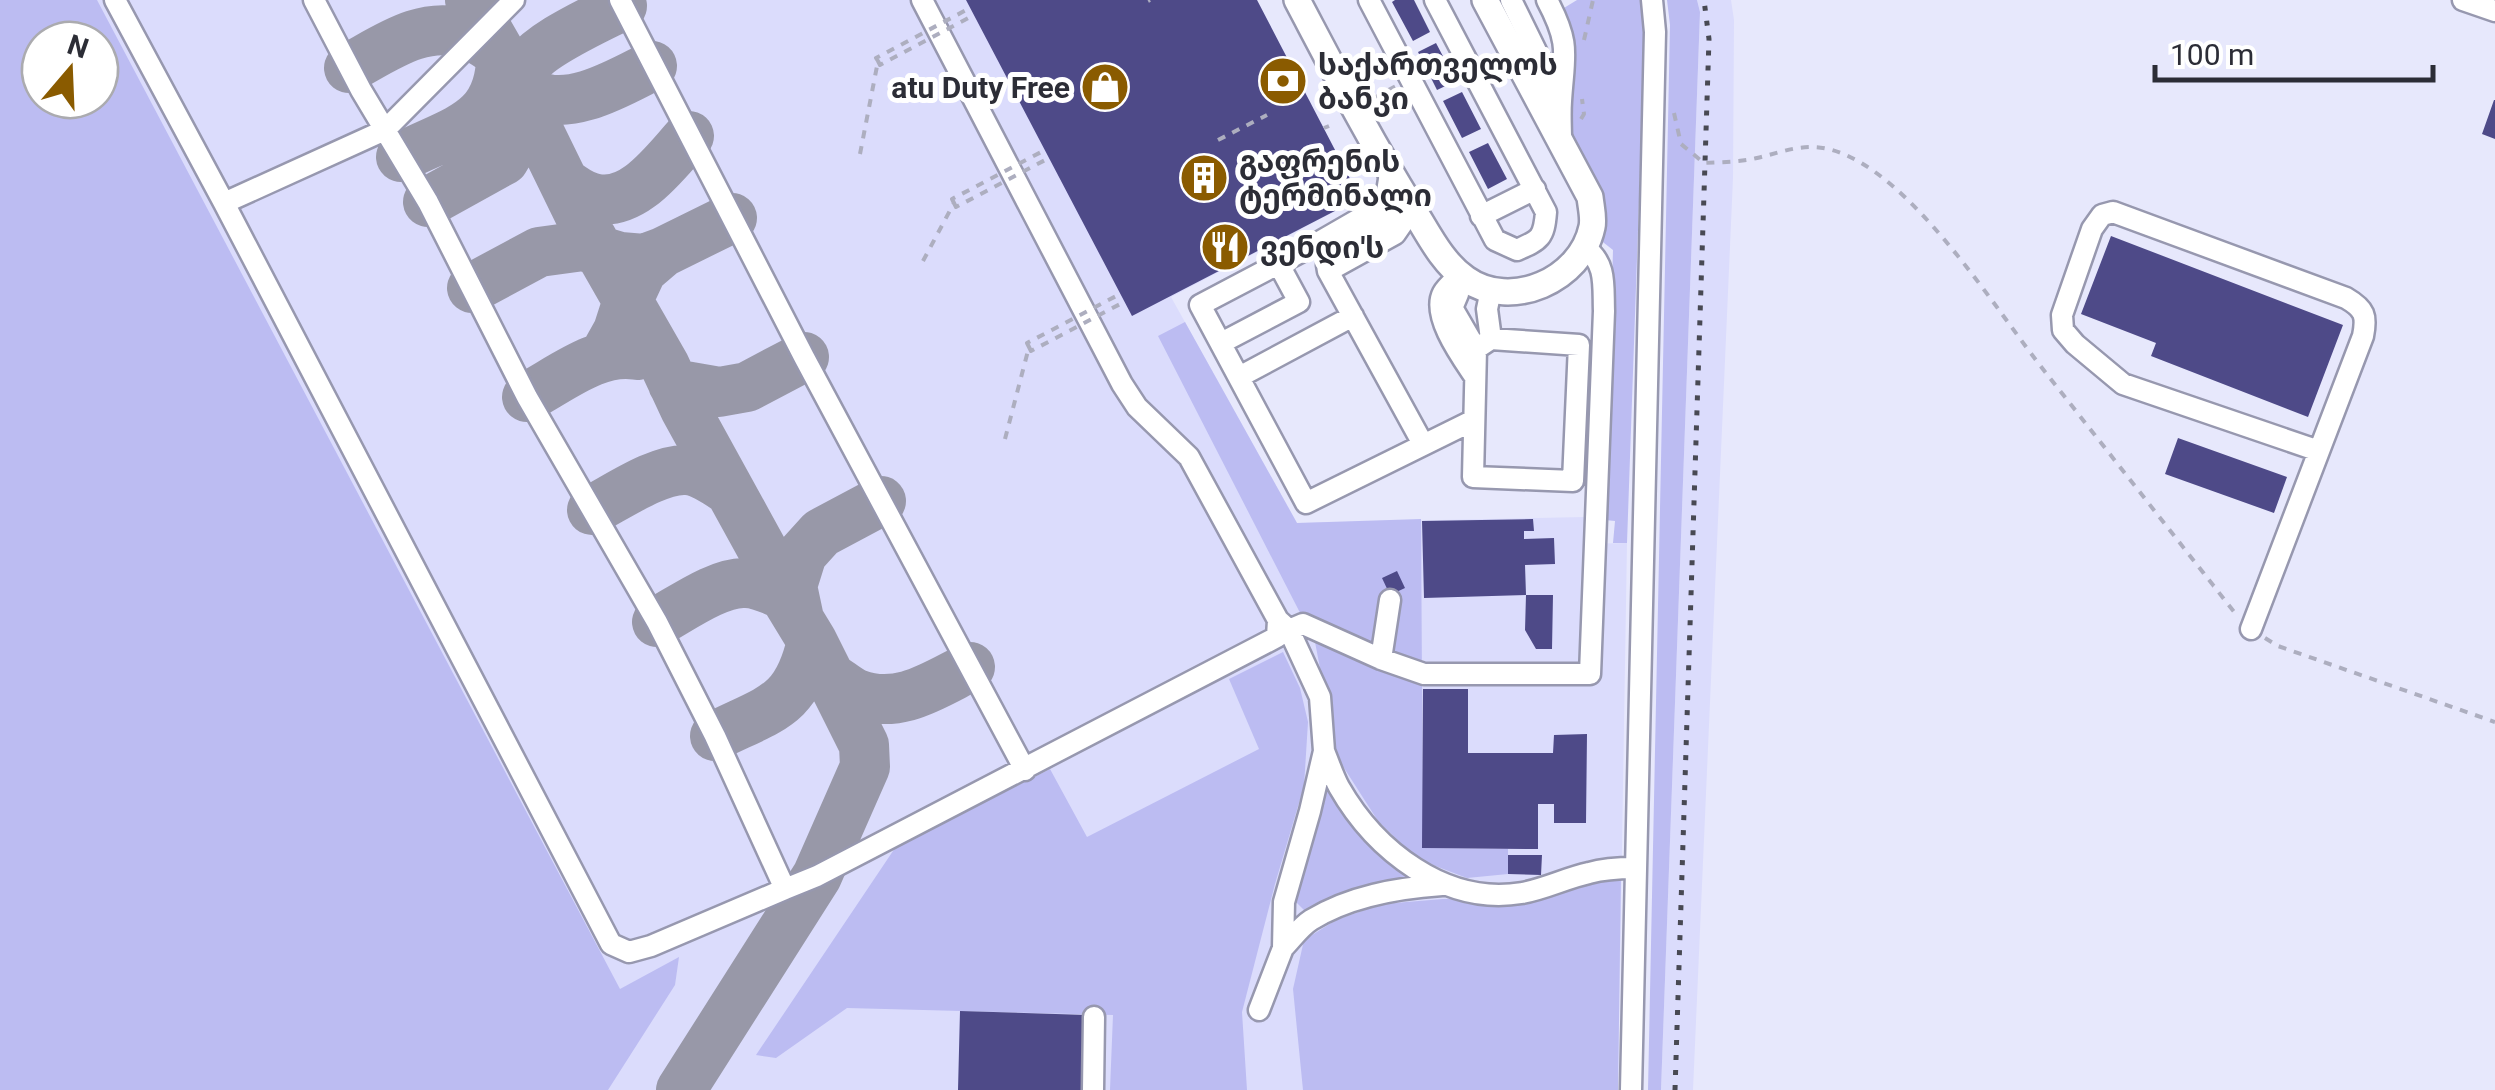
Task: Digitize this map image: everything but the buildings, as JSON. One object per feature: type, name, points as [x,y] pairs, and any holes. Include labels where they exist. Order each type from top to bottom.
[{"type":"main road","points":[[1297,0],[1400,189],[1435,244],[1474,282],[1498,292],[1531,289],[1555,280],[1585,248],[1593,224],[1590,197],[1485,0]]},
{"type":"street","points":[[115,0],[611,944],[629,952],[651,946],[817,876],[1278,638],[1283,625]]},
{"type":"street","points":[[314,0],[361,90],[428,202],[528,397],[657,622],[715,736],[785,889]]},
{"type":"street","points":[[224,203],[385,130],[514,0]]},
{"type":"street","points":[[620,0],[804,357],[1025,770]]},
{"type":"street","points":[[922,0],[1122,384],[1137,408],[1189,457],[1320,697],[1324,752],[1284,902],[1283,948],[1259,1010]]},
{"type":"street","points":[[1370,0],[1495,240],[1517,250],[1537,242],[1544,230],[1546,212],[1435,0]]},
{"type":"street","points":[[1510,0],[1561,102]]},
{"type":"street","points":[[1547,0],[1566,50],[1560,141]]},
{"type":"street","points":[[1631,1090],[1655,32],[1652,0]]},
{"type":"street","points":[[2463,0],[2495,11]]},
{"type":"street","points":[[1423,444],[1327,265],[1336,250],[1387,220],[1400,189],[1387,192],[1373,211],[1200,304],[1306,503],[1474,420]]},
{"type":"street","points":[[1481,216],[1535,189]]},
{"type":"street","points":[[2251,629],[2319,452],[2363,336],[2366,318],[2358,304],[2346,298],[2113,212],[2102,215],[2092,229],[2062,315],[2063,330],[2075,344],[2123,384],[2319,452]]},
{"type":"street","points":[[1283,625],[1303,624],[1424,674],[1590,674],[1604,310],[1603,276],[1598,260],[1585,248]]},
{"type":"street","points":[[1221,343],[1299,302],[1278,263]]},
{"type":"street","points":[[1474,282],[1457,295],[1452,306],[1483,344]]},
{"type":"street","points":[[1474,282],[1487,309],[1476,379],[1473,477],[1573,481],[1578,345],[1483,344]]},
{"type":"street","points":[[1474,282],[1443,293],[1441,314],[1476,379]]},
{"type":"street","points":[[1239,377],[1353,316]]},
{"type":"street","points":[[1380,659],[1390,600]]},
{"type":"street","points":[[1324,752],[1339,786],[1366,824],[1407,864],[1442,885]]},
{"type":"street","points":[[1283,948],[1308,922],[1349,902],[1410,887],[1442,885],[1491,894],[1521,893],[1592,872],[1635,868]]},
{"type":"street","points":[[1093,1090],[1094,1017]]},
{"type":"path","points":[[860,154],[876,58],[970,8]]},
{"type":"path","points":[[878,61],[880,65],[974,15]]},
{"type":"path","points":[[1672,106],[1681,144],[1704,163],[1754,160],[1798,146],[1832,150],[1867,167],[1903,195],[1944,238],[2046,373],[2251,629],[2278,646],[2495,722]]},
{"type":"path","points":[[1218,140],[1267,115]]},
{"type":"path","points":[[923,261],[954,203],[952,199],[1045,150]]},
{"type":"path","points":[[954,203],[956,207],[1049,158]]},
{"type":"path","points":[[1005,439],[1027,343],[1120,294]]},
{"type":"path","points":[[1028,347],[1031,351],[1124,302]]},
{"type":"shaded area","points":[[0,0],[1257,0],[1360,198],[1171,297],[1297,523],[1585,517],[1583,544],[1627,543],[1618,1090],[0,1090]]},
{"type":"shaded area","points":[[0,0],[97,0],[108,20],[20,20],[20,120],[120,120],[120,43],[620,989],[679,957],[675,985],[608,1090],[0,1090]]},
{"type":"shaded area","points":[[1577,0],[1641,0],[1645,30],[1627,543],[1613,543],[1615,521],[1605,520],[1613,250],[1599,239],[1569,138],[1559,11]]},
{"type":"shaded area","points":[[1667,0],[1697,0],[1700,12],[1661,1090],[1648,1090],[1670,25]]},
{"type":"shaded area","points":[[1697,0],[1731,0],[1733,178],[1693,1090],[1661,1090],[1700,12]]},
{"type":"shaded area","points":[[1185,322],[1297,523],[1421,519],[1423,848],[1508,849],[1508,874],[1467,878],[1417,859],[1378,821],[1337,757],[1315,642],[1158,336]]},
{"type":"shaded area","points":[[1283,652],[1300,688],[1308,722],[1304,786],[1242,1012],[1247,1090],[1110,1090],[1113,1015],[847,1008],[776,1058],[756,1055],[895,848],[1050,769],[1087,837],[1259,749],[1229,679]]},
{"type":"shaded area","points":[[1330,780],[1428,881],[1306,912],[1293,899],[1308,832]]},
{"type":"shaded area","points":[[1621,876],[1618,1090],[1303,1090],[1293,989],[1304,940],[1336,920],[1382,904],[1547,897]]},
{"type":"taxiway","points":[[470,0],[501,54],[586,228],[665,366],[864,745],[865,767],[817,876],[681,1090]]},
{"type":"taxiway","points":[[522,95],[523,72],[539,53],[622,6]]},
{"type":"taxiway","points":[[349,68],[405,38],[435,31],[466,34],[501,54],[499,77],[484,110],[456,131],[401,157]]},
{"type":"taxiway","points":[[514,79],[533,94],[562,100],[594,93],[652,66]]},
{"type":"taxiway","points":[[428,202],[504,160],[526,123],[527,107]]},
{"type":"taxiway","points":[[565,183],[593,198],[608,200],[622,196],[659,170],[689,136]]},
{"type":"taxiway","points":[[604,356],[642,270],[663,252],[732,218]]},
{"type":"taxiway","points":[[472,288],[539,252],[583,246],[620,257],[644,259],[663,252]]},
{"type":"taxiway","points":[[527,397],[594,360],[637,355]]},
{"type":"taxiway","points":[[673,384],[719,392],[747,387],[804,357]]},
{"type":"taxiway","points":[[592,510],[638,484],[676,471],[698,473],[730,491]]},
{"type":"taxiway","points":[[799,619],[792,586],[802,554],[821,533],[881,501]]},
{"type":"taxiway","points":[[657,622],[700,597],[734,584],[755,584],[784,595]]},
{"type":"taxiway","points":[[715,736],[779,703],[798,680],[812,641]]},
{"type":"taxiway","points":[[830,677],[857,694],[887,699],[930,688],[970,667]]},
{"type":"railway","points":[[1675,1090],[1709,39],[1704,0]]},
{"type":"place","name":"საქართველოს ბანკი","points":[[1283,81]]},
{"type":"place","name":"atu Duty Free","points":[[1105,87]]},
{"type":"place","name":"გაფრენის ტერმინალი","points":[[1204,178]]},
{"type":"place","name":"ვენდი'ს","points":[[1225,247]]}]
